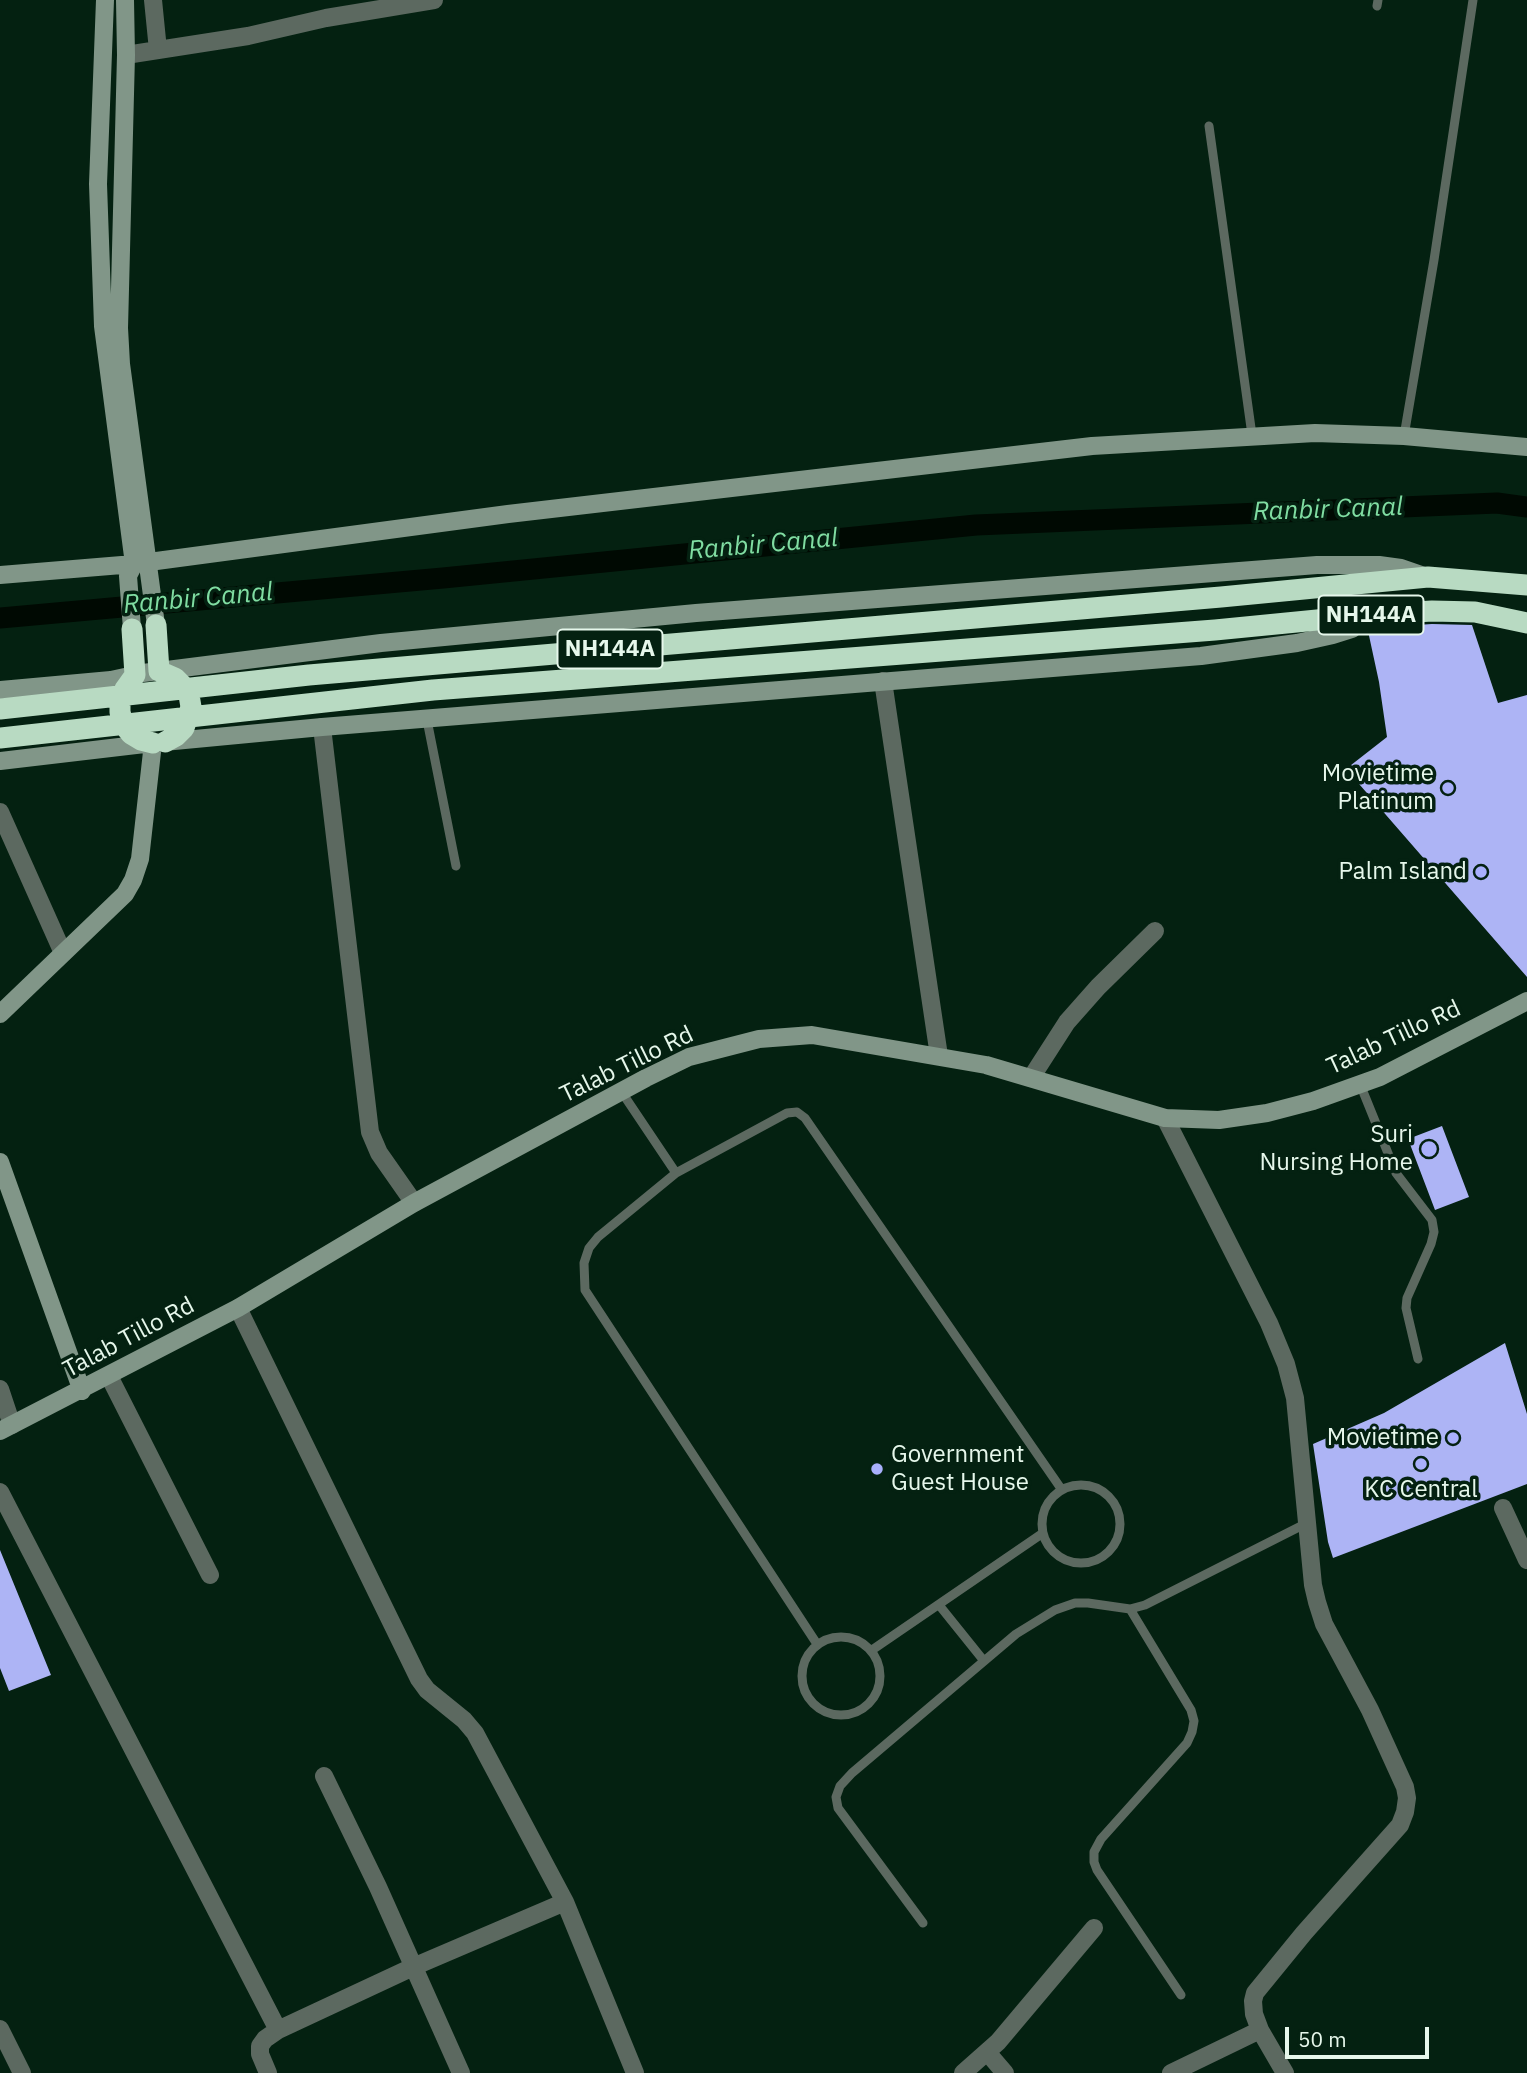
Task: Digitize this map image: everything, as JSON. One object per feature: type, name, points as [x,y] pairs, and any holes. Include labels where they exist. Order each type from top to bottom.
[{"type":"highway","name":"NH144A","points":[[0,709],[309,675],[1428,577],[1527,585]]},
{"type":"highway","name":"NH144A","points":[[0,738],[433,690],[1216,630],[1368,615],[1432,611],[1475,612],[1527,623]]},
{"type":"highway","points":[[132,629],[135,675],[120,700],[120,712],[123,724],[131,734],[141,740],[159,742],[176,736],[184,728],[191,707],[189,695],[183,685],[159,671],[156,625]]},
{"type":"street","points":[[105,0],[98,184],[103,326],[139,568],[156,625]]},
{"type":"street","points":[[125,0],[119,328],[139,568],[132,629]]},
{"type":"street","points":[[153,0],[158,50]]},
{"type":"street","points":[[322,0],[326,18]]},
{"type":"street","points":[[126,55],[248,36],[326,18],[435,0]]},
{"type":"street","points":[[0,575],[139,568],[508,514],[1092,446],[1315,433],[1404,436],[1527,447]]},
{"type":"street","points":[[0,690],[111,680],[159,671],[381,643],[683,614],[1317,565],[1379,565],[1401,568],[1428,577]]},
{"type":"street","points":[[0,761],[159,742],[322,727],[1213,655],[1333,635],[1352,629],[1368,615]]},
{"type":"street","points":[[883,681],[939,1056]]},
{"type":"street","points":[[322,727],[370,1132],[379,1153],[414,1203]]},
{"type":"street","points":[[0,1014],[125,894],[140,859],[159,742]]},
{"type":"street","points":[[0,812],[64,953]]},
{"type":"street","points":[[1031,1078],[1068,1022],[1098,987],[1155,930]]},
{"type":"street","name":"Talab Tillo Rd","points":[[6,1428],[238,1308],[414,1203],[689,1057],[759,1039],[812,1035],[986,1065],[1165,1118],[1219,1120],[1267,1113],[1312,1101],[1380,1077],[1527,1001]]},
{"type":"street","points":[[1165,1118],[1269,1323],[1286,1364],[1295,1398],[1312,1585],[1321,1614],[1370,1710],[1405,1787],[1405,1812],[1400,1825],[1260,1985],[1252,2001],[1260,2031],[1285,2073]]},
{"type":"street","points":[[0,1162],[82,1391]]},
{"type":"street","points":[[238,1308],[414,1670],[427,1690],[464,1720],[475,1733],[565,1902],[635,2073]]},
{"type":"street","points":[[109,1376],[210,1575]]},
{"type":"street","points":[[0,1389],[6,1428]]},
{"type":"street","points":[[0,1492],[278,2031]]},
{"type":"street","points":[[1503,1508],[1527,1560]]},
{"type":"street","points":[[324,1776],[461,2073]]},
{"type":"street","points":[[268,2073],[260,2054],[260,2046],[265,2039],[278,2031],[413,1967],[565,1902]]},
{"type":"street","points":[[963,2073],[987,2052],[1094,1928]]},
{"type":"street","points":[[0,2029],[22,2073]]},
{"type":"street","points":[[1171,2073],[1260,2031]]},
{"type":"street","points":[[987,2052],[1005,2073]]},
{"type":"lane","points":[[1404,436],[1474,0]]},
{"type":"lane","points":[[1209,125],[1252,435]]},
{"type":"lane","points":[[427,720],[456,866]]},
{"type":"lane","points":[[1360,1084],[1396,1173],[1432,1220],[1434,1232],[1431,1244],[1407,1298],[1406,1308],[1418,1359]]},
{"type":"lane","points":[[621,1091],[676,1174]]},
{"type":"lane","points":[[817,1644],[585,1290],[584,1263],[589,1248],[598,1237],[676,1174],[787,1113],[797,1112],[805,1118],[1062,1490]]},
{"type":"lane","points":[[1087,1485],[1100,1489],[1111,1498],[1118,1509],[1121,1522],[1113,1548],[1103,1557],[1091,1562],[1077,1563],[1055,1553],[1043,1533],[1042,1521],[1051,1499],[1062,1490],[1074,1486],[1087,1485]]},
{"type":"lane","points":[[923,1923],[838,1808],[836,1797],[840,1786],[852,1773],[1016,1634],[1055,1609],[1087,1603],[1130,1609],[1157,1600],[1307,1523]]},
{"type":"lane","points":[[872,1650],[1043,1533]]},
{"type":"lane","points":[[939,1605],[984,1661]]},
{"type":"lane","points":[[1130,1609],[1191,1710],[1194,1721],[1187,1743],[1101,1839],[1094,1852],[1094,1862],[1181,1995]]},
{"type":"lane","points":[[841,1636],[854,1638],[872,1650],[879,1665],[880,1678],[871,1702],[861,1710],[849,1715],[823,1712],[804,1693],[802,1666],[807,1654],[817,1644],[828,1638],[841,1636]]},
{"type":"building","name":"Palm Island","points":[[1432,624],[1472,625],[1498,703],[1527,695],[1527,977],[1346,769],[1387,737],[1368,631],[1370,628]]},
{"type":"building","points":[[1442,1126],[1469,1197],[1435,1210],[1408,1139]]},
{"type":"building","name":"KC Central","points":[[1505,1343],[1527,1414],[1527,1484],[1333,1558],[1328,1542],[1313,1444],[1384,1413]]},
{"type":"building","points":[[0,1550],[51,1675],[9,1691],[0,1668]]},
{"type":"waterway","name":"Ranbir Canal","points":[[0,618],[443,578],[976,525],[1497,503],[1527,507]]},
{"type":"place","name":"Movietime Platinum","points":[[1448,788]]},
{"type":"place","name":"Palm Island","points":[[1481,872]]},
{"type":"place","name":"Suri Nursing Home","points":[[1429,1149]]},
{"type":"place","name":"Movietime","points":[[1453,1438]]},
{"type":"place","name":"KC Central","points":[[1421,1464]]},
{"type":"place","name":"Government Guest House","points":[[877,1469]]}]
